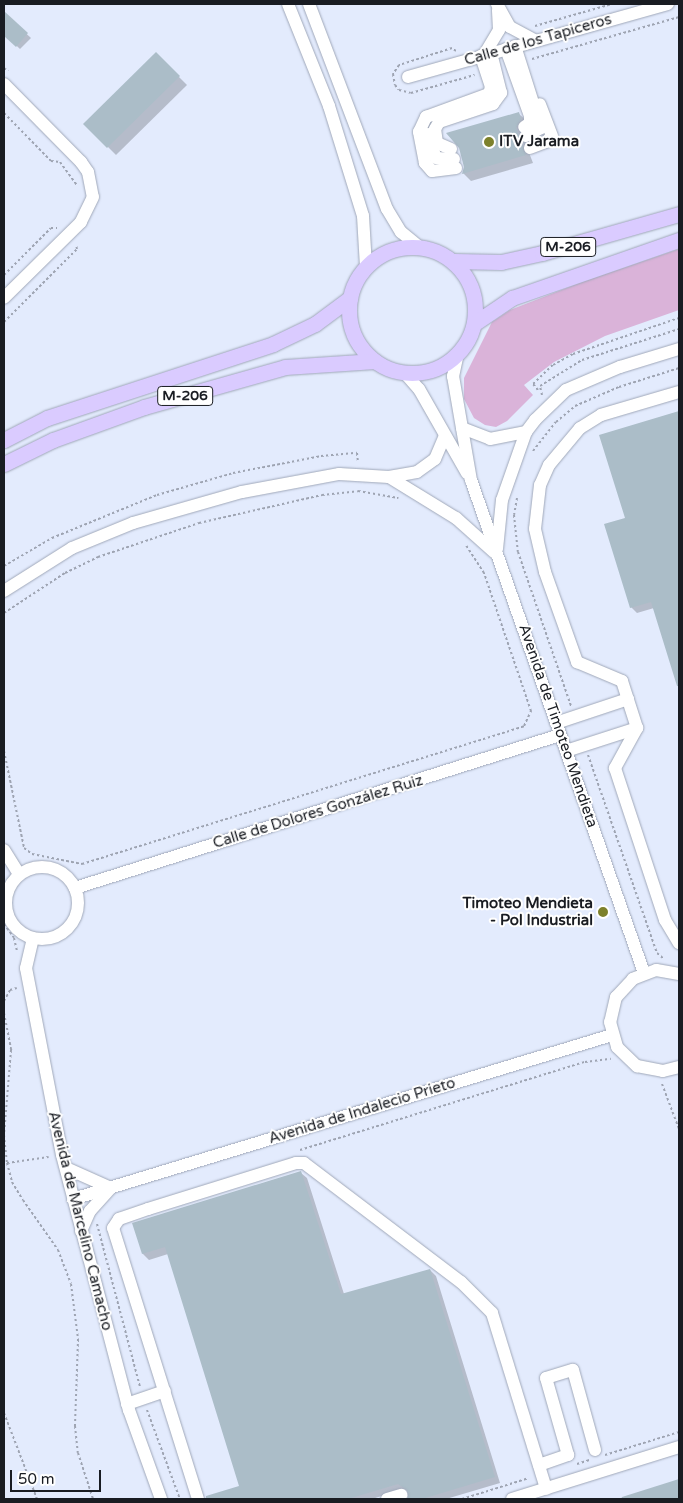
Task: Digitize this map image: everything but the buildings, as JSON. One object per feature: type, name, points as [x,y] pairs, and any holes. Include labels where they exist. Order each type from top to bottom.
[{"type":"main road","name":"M-206","points":[[454,261],[501,262],[542,253],[679,214]]},
{"type":"main road","name":"M-206","points":[[475,324],[512,298],[679,240]]},
{"type":"main road","name":"M-206","points":[[4,440],[47,418],[273,344],[315,324],[350,298],[366,267],[381,254],[397,248],[418,246],[439,252],[454,261],[468,279],[473,294],[475,324],[470,339],[445,364],[423,372],[404,372],[389,369],[375,361],[358,344],[350,322],[350,298]]},
{"type":"main road","name":"M-206","points":[[4,464],[54,440],[144,407],[285,368],[375,361]]},
{"type":"street","points":[[288,4],[329,106],[363,216],[366,267]]},
{"type":"street","points":[[309,4],[387,209],[401,232],[418,246]]},
{"type":"street","name":"Calle de los Tapiceros","points":[[408,77],[534,40],[668,4]]},
{"type":"street","points":[[497,6],[510,27],[534,40]]},
{"type":"street","points":[[485,55],[501,93],[493,104],[439,122],[435,129],[437,143],[454,159],[432,171],[425,163],[420,147],[420,122],[443,110],[489,94],[491,87],[485,55],[499,30],[497,6]]},
{"type":"street","points":[[511,47],[530,87],[540,128],[527,137],[530,116],[511,47]]},
{"type":"street","points":[[4,298],[81,222],[93,196],[90,178],[81,162],[7,79]]},
{"type":"street","points":[[496,554],[502,500],[526,432],[566,390],[620,367],[679,349]]},
{"type":"street","name":"Avenida de Timoteo Mendieta","points":[[458,353],[453,376],[470,480]]},
{"type":"street","name":"Avenida de Timoteo Mendieta","points":[[404,372],[419,389],[470,480],[644,973]]},
{"type":"street","points":[[679,392],[601,415],[580,428],[549,465],[537,499],[538,548],[577,662],[622,681],[628,699],[637,728],[615,768],[665,920],[679,943]]},
{"type":"street","points":[[462,428],[490,439],[526,432]]},
{"type":"street","points":[[4,591],[72,548],[133,523],[242,492],[338,474],[389,477],[417,472],[435,458],[445,436]]},
{"type":"street","points":[[389,477],[456,518],[496,554]]},
{"type":"street","points":[[556,723],[628,699]]},
{"type":"street","points":[[566,751],[637,728]]},
{"type":"street","name":"Calle de Dolores González Ruiz","points":[[75,888],[560,736]]},
{"type":"street","points":[[4,850],[19,874]]},
{"type":"street","points":[[44,866],[57,870],[75,888],[77,911],[69,926],[56,936],[33,938],[14,926],[8,916],[6,893],[19,874],[44,866]]},
{"type":"street","name":"Avenida de Marcelino Camacho","points":[[33,938],[26,968],[28,984],[62,1155],[127,1404],[161,1499]]},
{"type":"street","points":[[678,1070],[664,1071],[637,1066],[617,1047],[612,1035],[610,1022],[616,997],[628,983],[644,973],[667,971],[679,974]]},
{"type":"street","name":"Avenida de Indalecio Prieto","points":[[73,1199],[612,1035]]},
{"type":"street","points":[[198,1499],[113,1228],[119,1219],[296,1163],[304,1163],[461,1282],[492,1313],[546,1489]]},
{"type":"street","points":[[66,1168],[112,1188]]},
{"type":"street","name":"Avenida de Indalecio Prieto","points":[[81,1231],[90,1211],[112,1188]]},
{"type":"street","points":[[538,1465],[568,1455],[546,1378],[573,1370],[596,1450]]},
{"type":"street","points":[[127,1404],[165,1392]]},
{"type":"street","points":[[512,1499],[679,1447]]},
{"type":"street","points":[[387,1499],[401,1495]]},
{"type":"path","points":[[528,28],[612,4]]},
{"type":"path","points":[[4,68],[7,79]]},
{"type":"path","points":[[4,113],[51,161],[60,162],[72,175],[79,192]]},
{"type":"path","points":[[4,275],[51,228],[62,224]]},
{"type":"path","points":[[4,322],[77,249],[76,244]]},
{"type":"path","points":[[538,390],[533,384],[553,365],[573,354],[679,318]]},
{"type":"path","points":[[549,430],[575,406],[594,397],[679,368]]},
{"type":"path","points":[[4,613],[65,573],[98,557],[199,523],[282,502],[355,491],[403,499]]},
{"type":"path","points":[[4,751],[24,848],[32,854],[82,864],[524,726],[531,711],[515,659],[484,573],[464,541]]},
{"type":"path","points":[[4,1001],[10,990],[28,984]]},
{"type":"path","points":[[4,1014],[11,1050],[4,1134],[7,1163],[19,1194],[58,1250],[71,1284],[78,1339],[75,1426],[78,1453],[93,1499]]},
{"type":"path","points":[[7,1163],[62,1155]]},
{"type":"path","points":[[148,1412],[180,1499]]},
{"type":"path","points":[[4,1413],[37,1499]]},
{"type":"shaded area","points":[[679,249],[679,310],[605,336],[554,362],[524,385],[533,395],[507,421],[496,427],[485,425],[474,418],[464,399],[464,378],[492,322],[510,310],[582,282]]},
{"type":"place","name":"ITV Jarama","points":[[489,142]]},
{"type":"place","name":"Timoteo Mendieta - Pol Industrial","points":[[603,912]]}]
